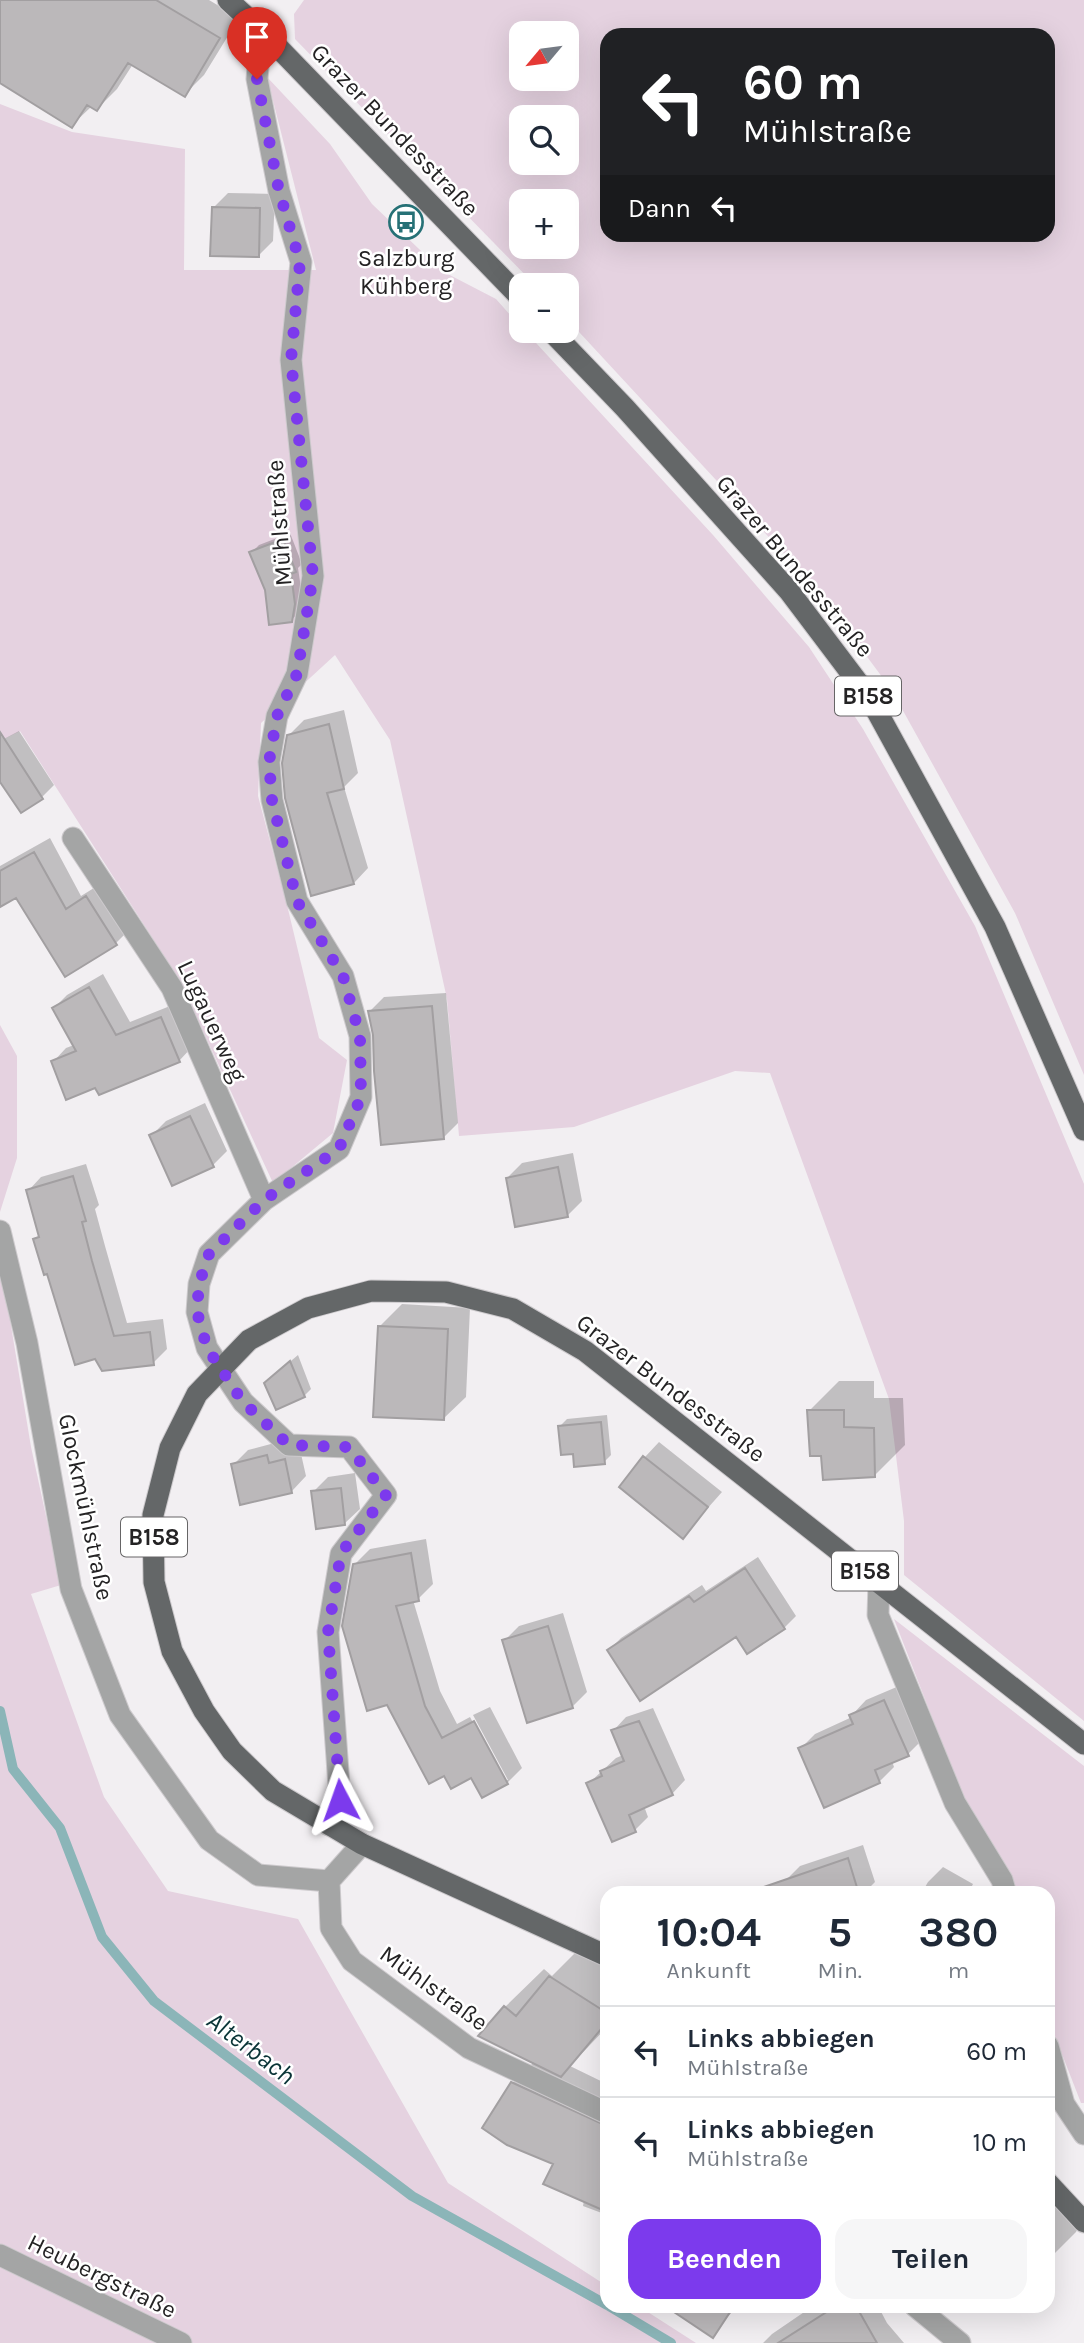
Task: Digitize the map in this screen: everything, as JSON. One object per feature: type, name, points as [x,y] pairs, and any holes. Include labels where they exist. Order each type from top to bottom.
[{"type":"main road","name":"Grazer Bundesstraße","points":[[228,0],[267,36],[509,286]]},
{"type":"main road","name":"Grazer Bundesstraße","points":[[563,343],[625,408],[789,591],[869,697],[995,927],[1084,1130]]},
{"type":"main road","name":"Grazer Bundesstraße","points":[[600,1953],[362,1844],[272,1791],[232,1751],[204,1711],[172,1651],[154,1581],[153,1515],[170,1448],[197,1394],[220,1369],[249,1340],[308,1308],[371,1291],[446,1292],[513,1309],[585,1351],[1084,1744]]},
{"type":"main road","points":[[1055,2191],[1084,2222]]},
{"type":"street","name":"Mühlstraße","points":[[267,36],[259,55],[257,79],[279,191],[300,262],[291,360],[313,576],[297,674],[277,716],[269,762],[272,800],[297,901],[343,976],[360,1036],[361,1097],[339,1149],[264,1200],[209,1254],[199,1284],[197,1312],[207,1348],[243,1402],[289,1445],[349,1447],[386,1495],[341,1553],[328,1632],[340,1800],[329,1825]]},
{"type":"street","name":"Lugauerweg","points":[[74,838],[172,988],[264,1200]]},
{"type":"street","name":"Glockmühlstraße","points":[[1,1233],[27,1343],[71,1589],[120,1715],[209,1840],[258,1875],[329,1881]]},
{"type":"street","points":[[879,1582],[878,1615],[955,1803],[1004,1886]]},
{"type":"street","points":[[329,1881],[362,1844]]},
{"type":"street","name":"Mühlstraße","points":[[329,1881],[331,1928],[352,1961],[469,2048],[600,2110]]},
{"type":"street","points":[[1055,2071],[1064,2104],[1084,2134]]},
{"type":"street","name":"Heubergstraße","points":[[0,2255],[181,2343]]},
{"type":"street","points":[[924,2313],[960,2343]]},
{"type":"shaded area","points":[[304,0],[1084,0],[1084,1075],[1015,913],[891,689],[816,588],[579,332],[579,273],[523,273],[510,259],[579,259],[579,189],[509,189],[509,258],[295,39],[294,14]]},
{"type":"shaded area","points":[[267,77],[330,144],[372,204],[442,271],[496,299],[509,314],[509,343],[536,343],[713,535],[809,647],[863,729],[975,926],[1084,1184],[1084,1721],[904,1575],[904,1521],[889,1399],[770,1073],[735,1071],[574,1127],[459,1136],[447,999],[390,740],[335,655],[261,723],[258,796],[319,1038],[347,1060],[333,1133],[273,1183],[180,981],[20,731],[0,741],[0,104],[72,132],[185,149],[184,270],[316,270]]},
{"type":"shaded area","points":[[0,1025],[17,1056],[17,1158],[0,1212]]},
{"type":"shaded area","points":[[0,1259],[31,1447],[61,1585],[31,1594],[104,1797],[168,1891],[298,1919],[448,2183],[600,2281],[600,2313],[649,2313],[696,2343],[0,2343]]},
{"type":"shaded area","points":[[894,1619],[1084,1766],[1084,2103],[1081,2103],[1055,2036],[1055,1886],[997,1886]]},
{"type":"building","points":[[0,0],[156,0],[220,38],[185,97],[128,63],[97,111],[87,105],[72,128],[0,83]]},
{"type":"building","points":[[212,207],[260,208],[259,257],[210,256]]},
{"type":"building","points":[[283,539],[296,572],[291,574],[295,604],[292,622],[269,625],[265,590],[249,552]]},
{"type":"building","points":[[329,724],[344,789],[327,793],[354,884],[311,896],[285,798],[282,763],[287,735]]},
{"type":"building","points":[[0,732],[43,799],[21,813],[0,782]]},
{"type":"building","points":[[34,852],[66,909],[86,896],[117,945],[65,977],[16,898],[0,907],[0,871]]},
{"type":"building","points":[[89,987],[116,1035],[161,1017],[180,1062],[99,1095],[95,1088],[66,1100],[51,1061],[76,1051],[52,1008]]},
{"type":"building","points":[[432,1006],[444,1139],[381,1145],[373,1035],[368,1011]]},
{"type":"building","points":[[190,1116],[214,1167],[172,1186],[149,1135]]},
{"type":"building","points":[[558,1167],[568,1217],[515,1227],[506,1178]]},
{"type":"building","points":[[73,1176],[86,1221],[82,1222],[114,1336],[150,1332],[154,1365],[102,1371],[95,1359],[75,1365],[47,1274],[44,1275],[33,1239],[39,1237],[26,1190]]},
{"type":"building","points":[[378,1326],[448,1329],[444,1420],[373,1417]]},
{"type":"building","points":[[290,1361],[305,1397],[276,1410],[264,1383]]},
{"type":"building","points":[[807,1410],[844,1410],[844,1427],[874,1428],[875,1477],[823,1480],[821,1456],[810,1456]]},
{"type":"building","points":[[601,1422],[605,1464],[574,1467],[573,1454],[561,1455],[558,1426]]},
{"type":"building","points":[[267,1455],[269,1463],[285,1459],[292,1493],[240,1505],[231,1464]]},
{"type":"building","points":[[643,1456],[708,1507],[683,1539],[619,1487]]},
{"type":"building","points":[[341,1488],[345,1525],[316,1529],[311,1491]]},
{"type":"building","points":[[411,1553],[419,1601],[396,1606],[425,1706],[442,1738],[474,1721],[508,1784],[482,1798],[471,1778],[451,1789],[444,1776],[429,1784],[387,1705],[367,1711],[342,1626],[353,1564]]},
{"type":"building","points":[[745,1568],[785,1629],[747,1654],[736,1637],[640,1701],[607,1650],[689,1596],[694,1602]]},
{"type":"building","points":[[548,1626],[573,1708],[527,1723],[502,1640]]},
{"type":"building","points":[[884,1700],[909,1756],[875,1770],[880,1783],[824,1808],[798,1748],[853,1724],[849,1715]]},
{"type":"building","points":[[639,1721],[673,1795],[629,1815],[636,1832],[612,1842],[586,1783],[602,1776],[600,1771],[624,1761],[611,1730]]},
{"type":"building","points":[[848,1858],[857,1886],[767,1886]]},
{"type":"building","points":[[549,1976],[600,2009],[600,2030],[561,2077],[478,2036],[504,2006],[516,2016]]},
{"type":"building","points":[[511,2082],[600,2123],[600,2209],[543,2184],[553,2164],[507,2145],[482,2128]]},
{"type":"building","points":[[676,2313],[729,2313],[713,2338]]},
{"type":"building","points":[[825,2313],[860,2313],[877,2343],[778,2343]]},
{"type":"waterway","name":"Alterbach","points":[[0,1711],[13,1769],[60,1828],[102,1937],[154,2001],[412,2196],[600,2301]]},
{"type":"waterway","name":"Alterbach","points":[[621,2313],[671,2343]]},
{"type":"place","name":"Salzburg Kühberg","points":[[406,222]]},
{"type":"route","points":[[257,79],[279,191],[300,262],[291,360],[313,576],[297,674],[277,716],[269,762],[272,800],[297,901],[343,976],[360,1036],[361,1097],[339,1149],[264,1200],[209,1254],[199,1284],[197,1312],[207,1348],[243,1402],[289,1445],[349,1447],[386,1495],[341,1553],[328,1632],[340,1800]]}]
